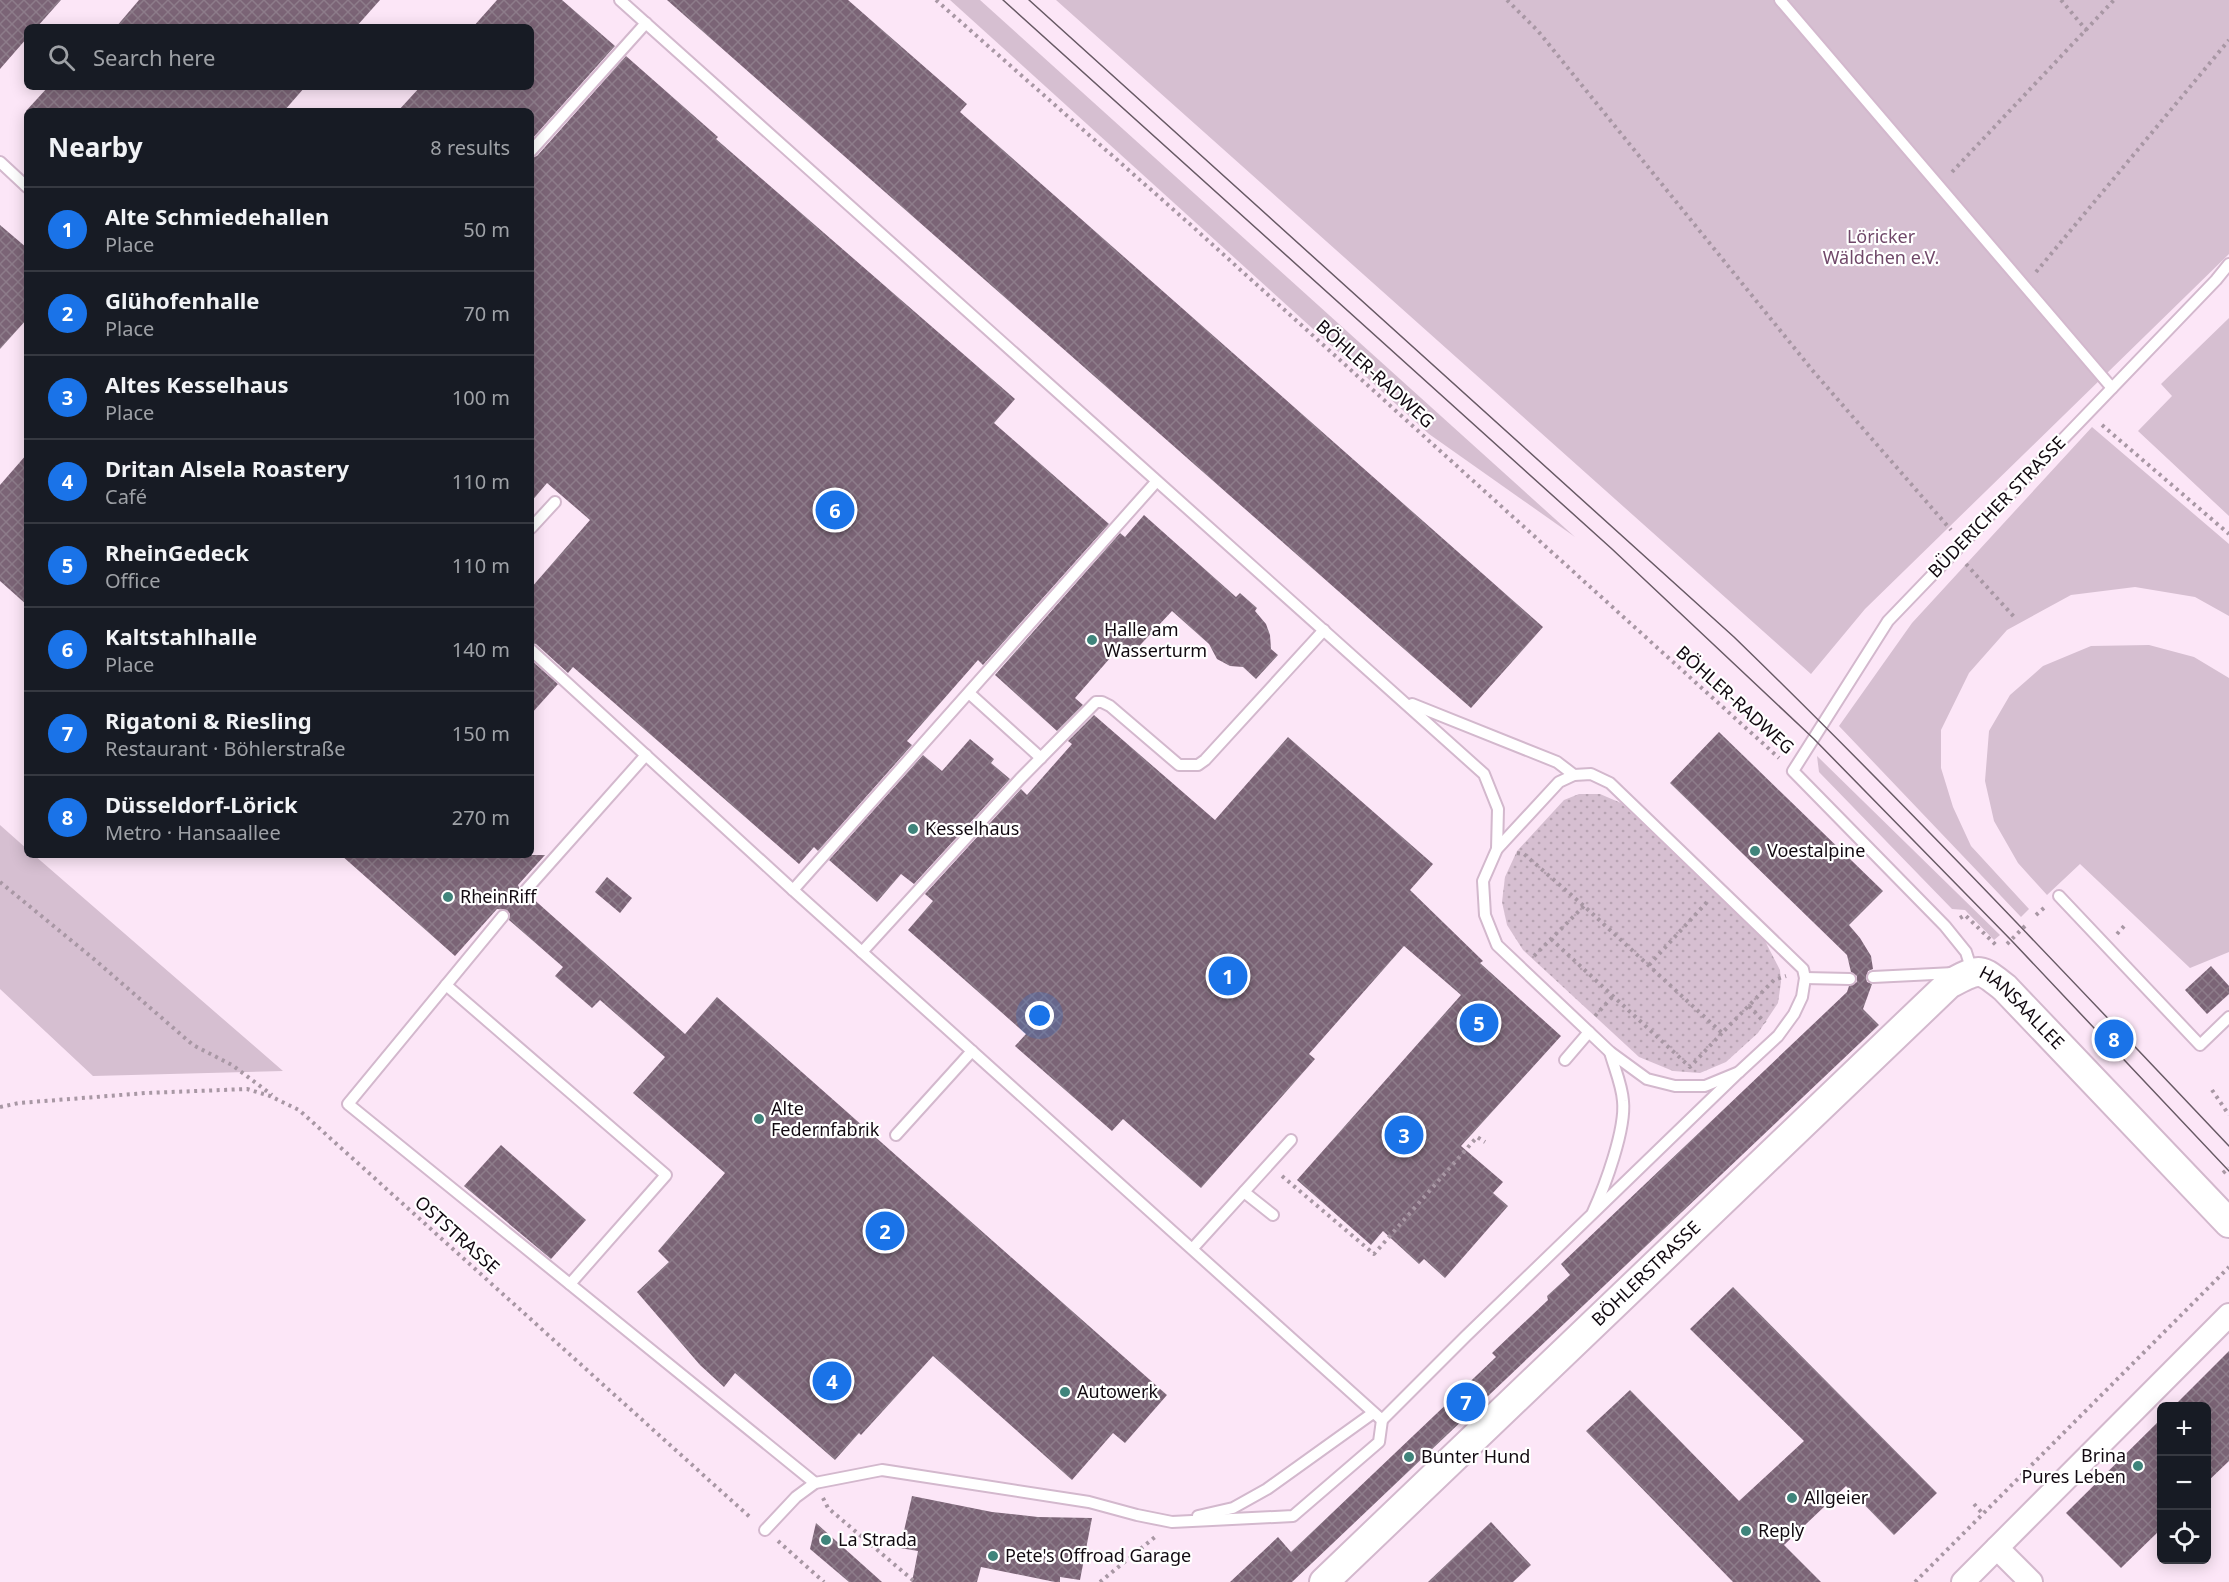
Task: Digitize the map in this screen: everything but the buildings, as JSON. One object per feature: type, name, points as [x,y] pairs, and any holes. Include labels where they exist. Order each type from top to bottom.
[{"type":"street","name":"HANSAALLEE","points":[[1972,972],[1986,973],[2005,988],[2229,1223]]},
{"type":"street","name":"BÖHLERSTRASSE","points":[[1324,1582],[1949,984],[1972,972]]},
{"type":"street","points":[[1963,1582],[2229,1315]]},
{"type":"street","points":[[1997,1548],[2031,1582]]},
{"type":"lane","points":[[620,0],[1484,774],[1498,809],[1497,849]]},
{"type":"lane","points":[[1780,0],[2112,388]]},
{"type":"lane","points":[[534,149],[646,23]]},
{"type":"lane","points":[[0,162],[24,184]]},
{"type":"lane","name":"BÜDERICHER STRASSE","points":[[1793,771],[1888,621],[2229,264]]},
{"type":"lane","points":[[793,890],[1156,482]]},
{"type":"lane","points":[[534,525],[555,502]]},
{"type":"lane","points":[[862,952],[1041,758],[1096,702],[1110,706],[1179,765],[1198,765],[1323,630]]},
{"type":"lane","points":[[534,653],[793,890],[1382,1420]]},
{"type":"lane","points":[[969,693],[1041,758]]},
{"type":"lane","points":[[1406,702],[1557,762],[1574,775]]},
{"type":"lane","points":[[526,890],[645,755]]},
{"type":"lane","name":"HANSAALLEE","points":[[1793,771],[1945,926],[1966,952],[1972,972]]},
{"type":"lane","points":[[1739,1072],[1705,1086],[1675,1086],[1647,1079],[1610,1052],[1497,945],[1485,915],[1483,881],[1497,849],[1559,782],[1574,775],[1591,774],[1610,783],[1804,974],[1850,979]]},
{"type":"lane","points":[[2059,896],[2200,1045],[2229,1017]]},
{"type":"lane","points":[[503,916],[348,1104],[815,1484]]},
{"type":"lane","points":[[1873,977],[1972,972]]},
{"type":"lane","points":[[765,1530],[796,1497],[815,1484],[882,1470],[1089,1502],[1172,1522],[1293,1516],[1379,1442],[1382,1420],[1466,1336],[1778,1036],[1794,1014],[1802,997],[1804,974]]},
{"type":"lane","points":[[446,985],[666,1175],[570,1284]]},
{"type":"lane","points":[[1565,1060],[1587,1030]]},
{"type":"lane","points":[[896,1135],[972,1051]]},
{"type":"lane","points":[[1590,1217],[1603,1189],[1614,1155],[1623,1101],[1610,1052]]},
{"type":"lane","points":[[1193,1248],[1291,1140]]},
{"type":"lane","points":[[1244,1192],[1273,1215]]},
{"type":"lane","points":[[1172,1522],[1233,1508],[1267,1489],[1373,1413]]},
{"type":"path","name":"BÖHLER-RADWEG","points":[[936,0],[1201,234],[1793,771]]},
{"type":"path","points":[[1507,0],[1538,31],[2016,619]]},
{"type":"path","points":[[2061,0],[2087,31]]},
{"type":"path","points":[[1939,186],[2114,0]]},
{"type":"path","points":[[2024,286],[2229,40]]},
{"type":"path","points":[[2088,414],[2229,534]]},
{"type":"path","points":[[1497,849],[1524,854],[1722,1033]]},
{"type":"path","points":[[0,882],[193,1045],[232,1065],[279,1100]]},
{"type":"path","points":[[1649,965],[1719,888]]},
{"type":"path","points":[[1522,968],[1584,906]]},
{"type":"path","points":[[2036,915],[2044,909]]},
{"type":"path","points":[[2007,944],[2026,925]]},
{"type":"path","points":[[1551,939],[1690,1067],[1774,981],[1804,974]]},
{"type":"path","points":[[1587,1030],[1613,996]]},
{"type":"path","points":[[1749,1006],[1771,1029]]},
{"type":"path","name":"OSTSTRASSE","points":[[0,1107],[19,1103],[146,1093],[247,1089],[270,1096],[299,1110],[824,1582]]},
{"type":"path","points":[[2212,1090],[2229,1115]]},
{"type":"path","points":[[1269,1165],[1374,1254],[1477,1137],[1485,1142]]},
{"type":"path","points":[[2223,1173],[2229,1168]]},
{"type":"path","points":[[1915,1582],[2229,1268]]},
{"type":"path","points":[[815,1484],[828,1508],[915,1582]]},
{"type":"path","points":[[1974,1504],[1983,1514]]},
{"type":"path","points":[[1100,1582],[1172,1522]]},
{"type":"green space","points":[[950,0],[980,0],[1575,537],[1429,434]]},
{"type":"green space","name":"Löricker Wäldchen e.V.","points":[[1056,0],[2229,0],[2229,254],[1865,609],[1811,674]]},
{"type":"green space","points":[[2229,318],[2229,516],[2138,431],[2172,396],[2161,384]]},
{"type":"green space","points":[[2092,427],[2229,544],[2229,616],[2195,597],[2135,587],[2071,595],[2007,630],[1969,673],[1941,730],[1941,768],[1953,807],[1971,846],[2029,909],[2021,917],[1839,726],[1912,623]]},
{"type":"green space","points":[[2149,645],[2194,657],[2229,678],[2229,952],[2190,968],[2080,864],[2047,895],[2018,863],[1994,821],[1985,781],[1989,731],[2010,695],[2043,666],[2091,646]]},
{"type":"green space","points":[[1817,756],[2000,935],[1994,940],[1965,910],[1952,909],[1819,772]]},
{"type":"green space","points":[[1579,794],[1600,794],[1621,803],[1765,941],[1780,970],[1778,1003],[1758,1033],[1726,1062],[1700,1073],[1673,1071],[1639,1057],[1523,950],[1507,925],[1502,902],[1505,877],[1517,851],[1564,800]]},
{"type":"green space","points":[[0,825],[24,846],[24,858],[37,858],[283,1071],[93,1076],[0,989]]},
{"type":"tram line","points":[[1003,0],[1612,549],[1814,739],[2011,940],[2229,1171]]},
{"type":"tram line","points":[[1029,0],[1734,637],[1922,825],[2229,1146]]},
{"type":"place","name":"Kaltstahlhalle","points":[[835,510]]},
{"type":"place","name":"Halle am Wasserturm","points":[[1092,640]]},
{"type":"place","name":"Kesselhaus","points":[[913,829]]},
{"type":"place","name":"Voestalpine","points":[[1755,851]]},
{"type":"place","name":"RheinRiff","points":[[448,897]]},
{"type":"place","name":"Alte Schmiedehallen","points":[[1228,976]]},
{"type":"place","name":"RheinGedeck","points":[[1479,1023]]},
{"type":"place","name":"Düsseldorf-Lörick","points":[[2114,1039]]},
{"type":"place","name":"Alte Federnfabrik","points":[[759,1119]]},
{"type":"place","name":"Altes Kesselhaus","points":[[1404,1135]]},
{"type":"place","name":"Glühofenhalle","points":[[885,1231]]},
{"type":"place","name":"Dritan Alsela Roastery","points":[[832,1381]]},
{"type":"place","name":"Autowerk","points":[[1065,1392]]},
{"type":"place","name":"Rigatoni & Riesling","points":[[1466,1402]]},
{"type":"place","name":"Bunter Hund","points":[[1409,1457]]},
{"type":"place","name":"Brina Pures Leben","points":[[2138,1466]]},
{"type":"place","name":"Allgeier","points":[[1792,1498]]},
{"type":"place","name":"Reply","points":[[1746,1531]]},
{"type":"place","name":"La Strada","points":[[826,1540]]},
{"type":"place","name":"Pete's Offroad Garage","points":[[993,1556]]}]
